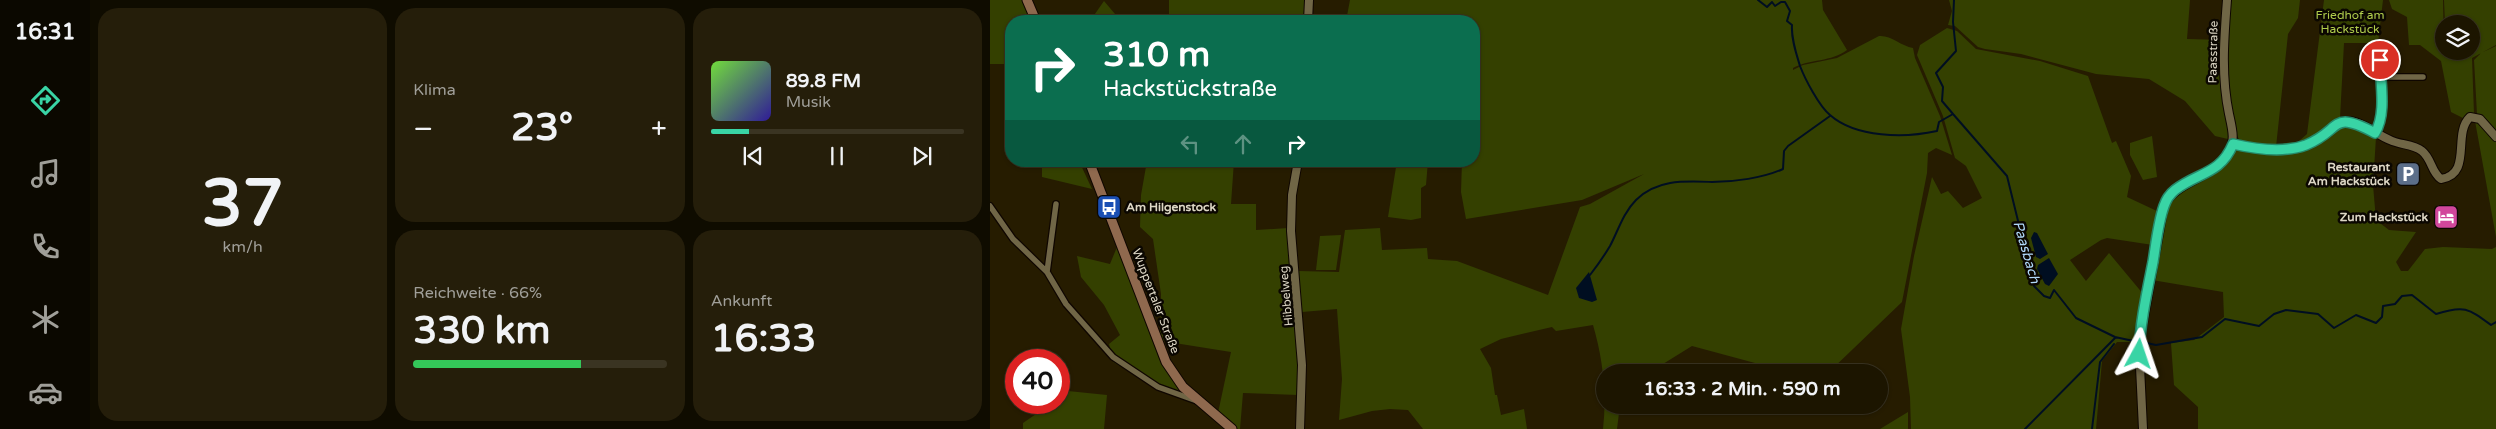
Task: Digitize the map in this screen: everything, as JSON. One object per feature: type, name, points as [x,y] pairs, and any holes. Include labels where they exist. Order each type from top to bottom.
[{"type":"main road","points":[[1027,0],[1033,15]]},
{"type":"main road","name":"Wuppertaler Straße","points":[[1091,167],[1166,362],[1183,387],[1232,429]]},
{"type":"street","points":[[1308,15],[1309,0]]},
{"type":"street","name":"Paasstraße","points":[[2226,0],[2222,68],[2233,144]]},
{"type":"street","points":[[2375,133],[2379,126],[2381,114],[2379,43]]},
{"type":"street","points":[[2380,77],[2423,77]]},
{"type":"street","points":[[2143,429],[2140,342],[2164,205],[2175,190],[2212,171],[2221,164],[2233,144],[2249,148],[2272,149],[2304,146],[2344,121],[2355,122],[2396,143],[2422,151],[2430,159],[2436,176],[2441,179],[2452,176],[2458,168],[2461,158],[2461,131],[2470,117],[2480,119],[2496,137]]},
{"type":"street","name":"Hibbelweg","points":[[1297,167],[1292,194],[1291,231],[1302,366],[1300,429]]},
{"type":"street","points":[[1047,272],[1056,204]]},
{"type":"street","points":[[990,206],[1013,239],[1047,272],[1066,304],[1113,357],[1158,387],[1199,402]]},
{"type":"green space","points":[[990,0],[1022,0],[1028,15],[1005,15],[1005,64],[990,64]]},
{"type":"green space","points":[[1169,0],[1307,0],[1306,15],[1169,15]]},
{"type":"green space","points":[[1350,0],[1822,0],[1823,10],[1847,50],[1828,59],[1799,65],[1793,68],[1793,70],[1803,65],[1837,58],[1879,36],[1888,37],[1913,48],[1915,58],[1940,116],[1952,155],[1936,148],[1928,153],[1927,173],[1902,302],[1837,364],[1758,364],[1692,346],[1663,364],[1601,364],[1593,325],[1556,331],[1552,327],[1501,339],[1480,349],[1491,368],[1495,395],[1497,395],[1501,415],[1524,409],[1527,429],[1423,429],[1408,410],[1390,409],[1372,411],[1339,420],[1342,379],[1337,309],[1302,312],[1298,271],[1339,272],[1345,230],[1380,228],[1382,250],[1427,248],[1428,259],[1457,261],[1548,295],[1580,207],[1590,204],[1644,174],[1582,200],[1466,219],[1461,192],[1462,167],[1480,167],[1480,15],[1347,15]]},
{"type":"green space","points":[[1949,0],[2190,0],[2187,39],[2221,40],[2220,83],[2230,135],[2228,139],[2215,136],[2185,101],[2149,79],[2096,74],[2021,54],[1978,47],[1955,26],[1948,25],[1952,11]]},
{"type":"green space","points":[[2230,0],[2300,0],[2298,18],[2288,34],[2276,147],[2241,142],[2235,133],[2225,67]]},
{"type":"green space","name":"Friedhof am Hackstück","points":[[2324,0],[2383,0],[2378,43],[2344,43],[2340,118],[2309,141],[2281,146],[2284,143],[2298,142],[2307,134]]},
{"type":"green space","points":[[2389,0],[2443,0],[2443,15],[2435,15],[2435,56],[2420,45],[2409,45],[2407,17],[2392,9]]},
{"type":"green space","points":[[2444,0],[2496,0],[2496,45],[2480,54],[2480,15],[2445,15]]},
{"type":"green space","points":[[1104,1],[1116,15],[1094,15]]},
{"type":"green space","points":[[1947,28],[1957,31],[1976,49],[2040,61],[2088,76],[2112,143],[2116,141],[2131,176],[2127,197],[2159,212],[2153,245],[2107,238],[2070,260],[2086,281],[2109,253],[2144,295],[2137,342],[2117,342],[2102,361],[2096,429],[1911,429],[1910,397],[1901,329],[1914,256],[1932,177],[1941,194],[1948,191],[1963,208],[1982,198],[1966,166],[1955,158],[1943,116],[1917,55],[1920,45]]},
{"type":"green space","points":[[2496,46],[2496,132],[2477,114],[2474,60],[2480,60],[2481,53]]},
{"type":"green space","points":[[2440,60],[2472,60],[2474,114],[2463,118],[2451,112]]},
{"type":"green space","points":[[2475,121],[2487,128],[2496,142],[2496,237]]},
{"type":"green space","points":[[2352,124],[2376,137],[2373,185],[2376,220],[2389,230],[2416,232],[2396,262],[2401,271],[2408,271],[2425,249],[2443,247],[2492,249],[2496,247],[2496,429],[2198,429],[2198,407],[2174,385],[2171,343],[2194,340],[2224,317],[2223,292],[2152,280],[2166,206],[2170,198],[2222,167],[2238,148],[2289,152],[2310,145],[2338,127]]},
{"type":"green space","points":[[2152,136],[2157,177],[2143,180],[2130,155],[2130,143]]},
{"type":"green space","points":[[1042,167],[1082,167],[1092,189],[1042,177]]},
{"type":"green space","points":[[1146,167],[1234,167],[1231,204],[1256,204],[1256,230],[1288,228],[1299,367],[1299,395],[1243,393],[1240,429],[1237,429],[1218,413],[1231,352],[1162,341],[1160,333],[1161,294],[1153,239],[1140,227],[1141,195]]},
{"type":"green space","points":[[1396,167],[1428,167],[1426,185],[1421,188],[1421,218],[1411,220],[1388,217]]},
{"type":"green space","points":[[1341,235],[1336,270],[1316,270],[1320,236]]},
{"type":"green space","points":[[1117,247],[1159,358],[1181,393],[1136,376],[1113,362],[1109,344],[1120,335],[1104,305],[1081,277],[1077,256],[1110,264]]},
{"type":"green space","points":[[1070,391],[1107,395],[1104,429],[1023,429],[1023,423],[1036,414],[1070,414]]},
{"type":"green space","points":[[1908,412],[1908,429],[1880,429]]},
{"type":"green space","points":[[1604,414],[1619,414],[1617,429],[1603,429]]},
{"type":"water","points":[[2034,232],[2037,233],[2048,254],[2040,259],[2036,257],[2031,238]]},
{"type":"water","points":[[2049,258],[2058,274],[2049,286],[2045,284],[2037,269],[2038,265]]},
{"type":"water","points":[[1589,272],[1597,300],[1592,302],[1579,298],[1576,288]]},
{"type":"waterway","name":"Paasbach","points":[[1758,0],[1767,7],[1772,2],[1775,6],[1785,2],[1790,11],[1787,21],[1792,25],[1794,46],[1802,71],[1821,105],[1841,123],[1867,132],[1910,135],[1937,131],[1939,122],[1953,114],[2007,176],[2034,286],[2044,296],[2050,298],[2054,290],[2076,318],[2115,337],[2138,342]]},
{"type":"waterway","points":[[1953,114],[1942,101],[1943,87],[1936,73],[1956,51],[1953,22],[1954,0]]},
{"type":"waterway","points":[[1590,275],[1610,246],[1628,211],[1644,193],[1653,188],[1672,183],[1739,180],[1767,175],[1783,169],[1784,151],[1788,146],[1830,116]]},
{"type":"waterway","name":"Paasbach","points":[[2142,342],[2156,345],[2202,337],[2225,319],[2259,326],[2274,314],[2286,310],[2318,314],[2334,328],[2356,315],[2376,323],[2382,317],[2383,306],[2395,304],[2402,296],[2412,295],[2436,314],[2460,309],[2477,315],[2491,325],[2496,322]]},
{"type":"waterway","points":[[2025,429],[2115,338]]},
{"type":"waterway","points":[[2092,429],[2100,362],[2114,344]]},
{"type":"place","name":"Restaurant Am Hackstück","points":[[2408,174]]},
{"type":"place","name":"Am Hilgenstock","points":[[1109,207]]},
{"type":"place","name":"Zum Hackstück","points":[[2446,217]]},
{"type":"route","points":[[2139,354],[2143,315],[2156,241],[2164,205],[2169,197],[2175,190],[2212,171],[2221,164],[2233,144],[2249,148],[2272,149],[2304,146],[2344,121],[2355,122],[2375,133],[2379,126],[2381,114],[2380,60]]}]
